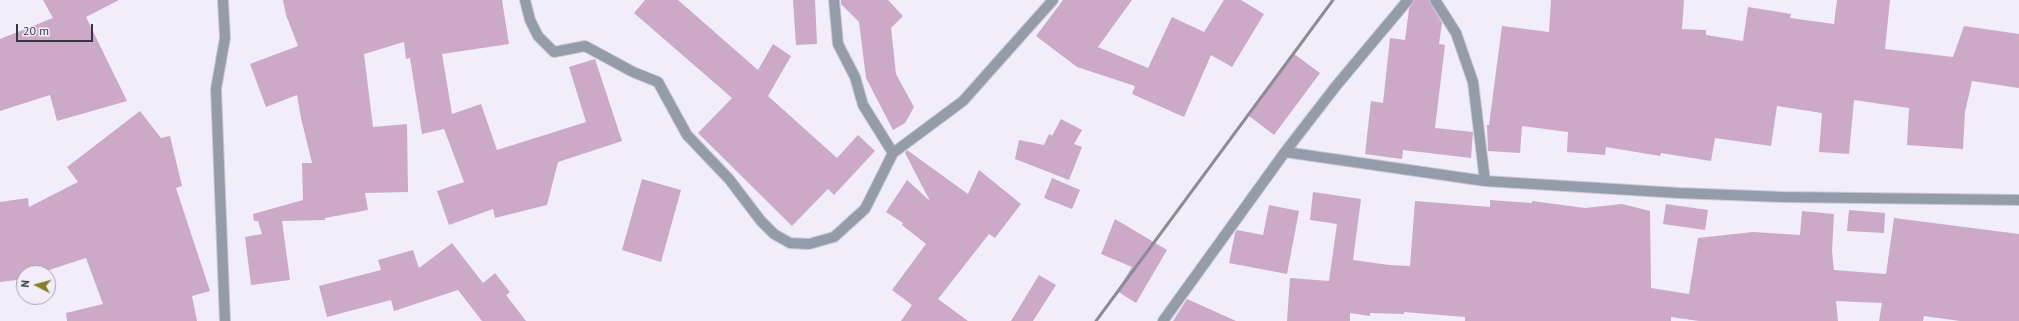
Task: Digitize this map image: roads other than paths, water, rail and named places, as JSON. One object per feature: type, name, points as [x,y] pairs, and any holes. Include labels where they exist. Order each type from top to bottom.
[{"type":"street","points":[[223,0],[225,38],[216,89],[225,321]]},
{"type":"street","points":[[525,0],[530,20],[538,36],[554,52],[585,46],[633,72],[658,82],[687,135],[729,179],[761,221],[774,234],[790,243],[809,244],[834,237],[865,209],[893,153],[963,101],[1053,0]]},
{"type":"street","points":[[834,0],[838,44],[855,77],[863,105],[893,153]]},
{"type":"street","points":[[1163,321],[1285,152],[1336,86],[1408,0]]},
{"type":"street","points":[[1435,0],[1456,33],[1473,82],[1485,181]]},
{"type":"street","points":[[1285,152],[1485,181],[1679,193],[1782,197],[2019,200]]},
{"type":"railway","points":[[1096,321],[1333,0]]}]
